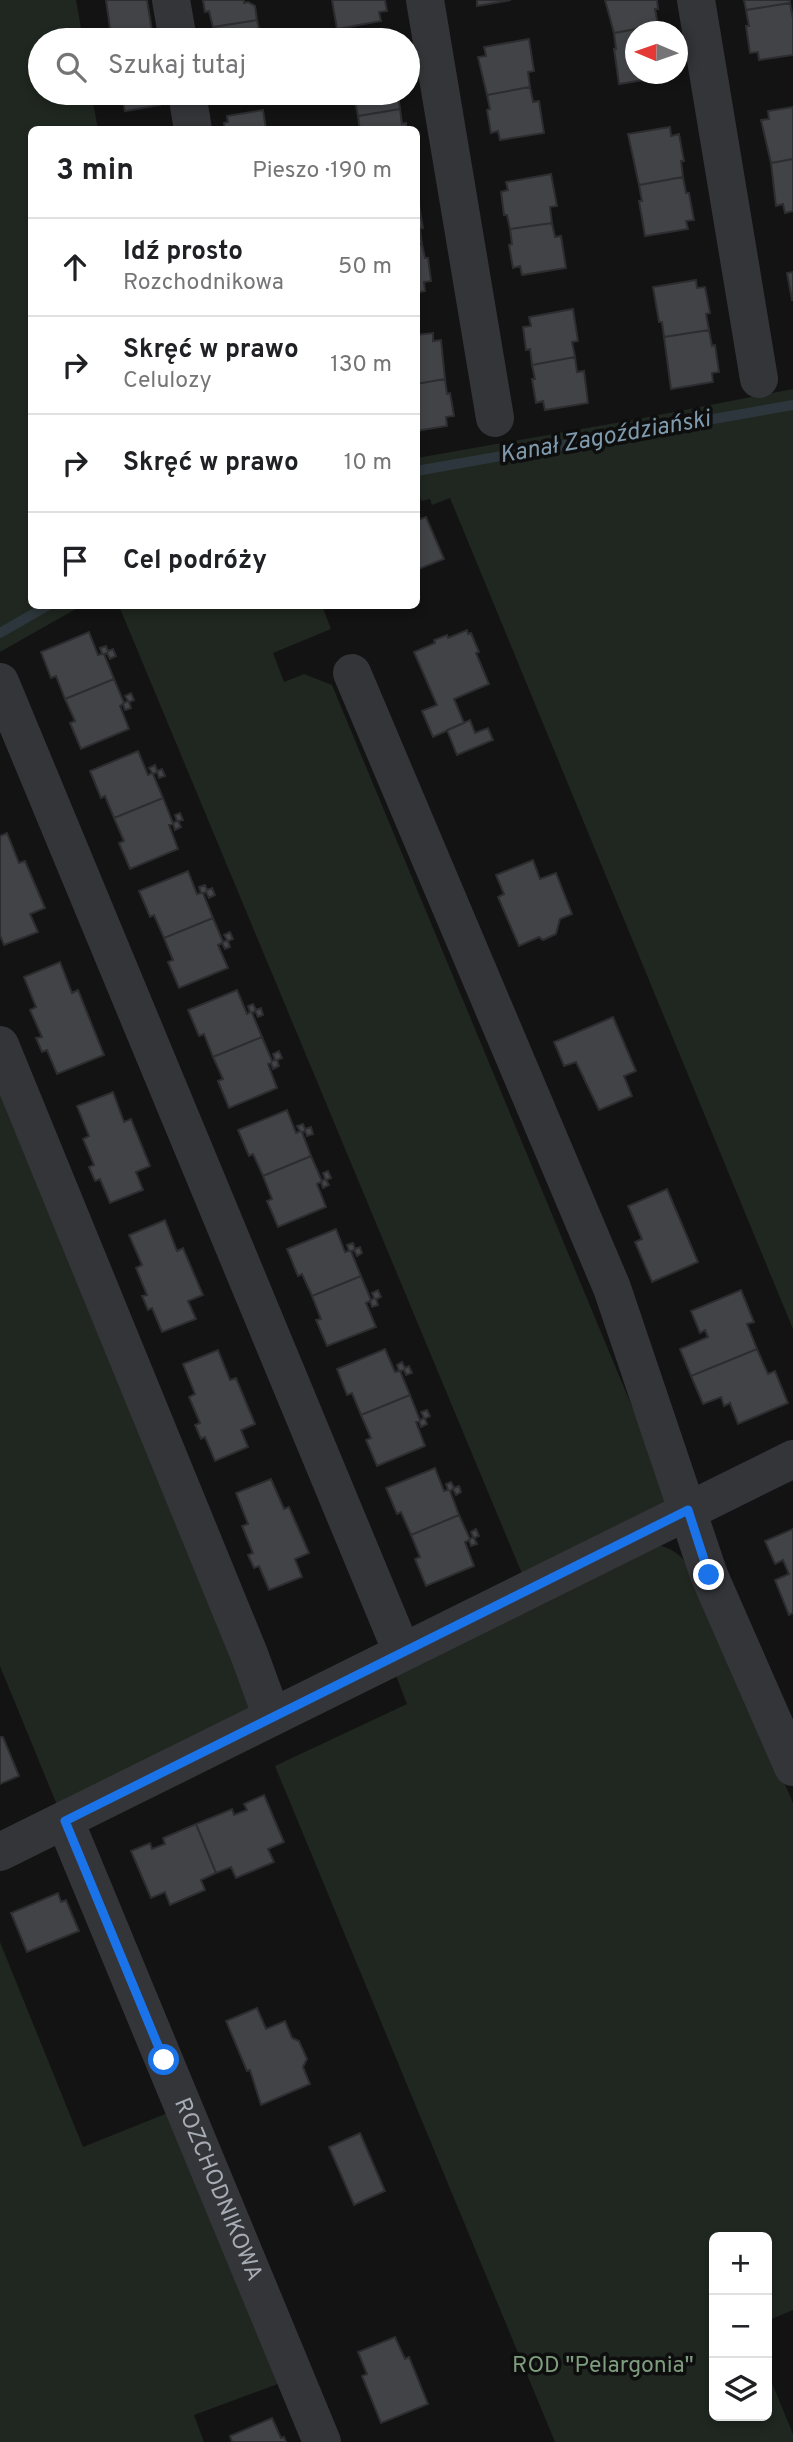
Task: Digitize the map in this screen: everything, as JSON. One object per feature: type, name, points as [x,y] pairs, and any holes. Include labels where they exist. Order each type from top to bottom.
[{"type":"street","points":[[171,0],[176,28]]},
{"type":"street","points":[[425,0],[495,418]]},
{"type":"street","points":[[696,0],[759,379]]},
{"type":"street","points":[[189,105],[192,126]]},
{"type":"street","points":[[352,673],[612,1288],[709,1575],[793,1767]]},
{"type":"street","points":[[0,682],[402,1653]]},
{"type":"street","points":[[0,1045],[244,1642],[272,1717]]},
{"type":"street","points":[[0,1852],[793,1459]]},
{"type":"street","name":"ROZCHODNIKOWA","points":[[65,1821],[322,2442]]},
{"type":"green space","points":[[0,0],[76,0],[81,28],[28,28],[28,105],[93,105],[97,126],[28,126],[28,609],[76,609],[0,652]]},
{"type":"green space","points":[[793,389],[793,1329],[450,498],[432,505],[430,499],[422,501],[420,498],[420,457]]},
{"type":"green space","points":[[120,609],[323,609],[331,629],[273,653],[284,682],[304,674],[332,685],[672,1503],[523,1576]]},
{"type":"green space","points":[[0,1090],[254,1710],[57,1805],[0,1666]]},
{"type":"green space","name":"ROD \"Pelargonia\"","points":[[656,1545],[670,1549],[681,1557],[698,1579],[793,1803],[793,2310],[772,2319],[772,2232],[709,2232],[709,2421],[772,2421],[772,2383],[793,2434],[793,2442],[555,2442],[275,1766],[407,1704],[395,1673]]},
{"type":"green space","points":[[0,1942],[83,2147],[175,2110],[286,2381],[194,2415],[204,2442],[0,2442]]},
{"type":"building","points":[[106,0],[147,0],[152,28],[110,28]]},
{"type":"building","points":[[203,0],[244,0],[244,3],[255,6],[257,20],[213,27],[209,11],[205,12]]},
{"type":"building","points":[[332,0],[385,0],[387,11],[379,12],[381,21],[337,28]]},
{"type":"building","points":[[477,0],[511,0],[477,6]]},
{"type":"building","points":[[605,0],[657,0],[658,9],[655,9],[657,21],[625,21],[625,31],[614,33]]},
{"type":"building","points":[[744,0],[790,0],[790,3],[746,10]]},
{"type":"building","points":[[790,3],[793,55],[759,60],[758,52],[750,53],[746,10]]},
{"type":"building","points":[[257,20],[259,28],[213,28]]},
{"type":"building","points":[[625,31],[625,83],[619,84],[614,49],[614,33]]},
{"type":"building","points":[[529,39],[534,71],[528,72],[530,87],[487,95],[478,57],[486,56],[484,47]]},
{"type":"building","points":[[530,87],[533,102],[539,101],[544,133],[500,140],[498,131],[491,133],[487,95]]},
{"type":"building","points":[[124,105],[160,105],[125,111]]},
{"type":"building","points":[[356,105],[399,105],[400,109],[358,116]]},
{"type":"building","points":[[793,107],[793,159],[771,163],[761,120],[769,119],[768,111]]},
{"type":"building","points":[[400,109],[402,124],[406,123],[406,126],[359,126],[358,116]]},
{"type":"building","points":[[263,110],[265,126],[224,126],[224,123],[228,122],[227,116]]},
{"type":"building","points":[[670,127],[671,136],[679,134],[684,161],[681,161],[683,177],[639,185],[628,134]]},
{"type":"building","points":[[793,159],[793,211],[785,213],[783,204],[776,206],[771,163]]},
{"type":"building","points":[[551,174],[557,206],[550,207],[552,223],[510,229],[507,215],[504,215],[501,192],[508,190],[506,182]]},
{"type":"building","points":[[683,177],[694,220],[686,221],[688,229],[645,236],[639,185]]},
{"type":"building","points":[[552,223],[555,237],[561,236],[566,268],[522,275],[520,266],[513,268],[509,245],[512,244],[510,229]]},
{"type":"building","points":[[420,244],[425,258],[428,258],[431,281],[424,282],[425,291],[420,292]]},
{"type":"building","points":[[793,272],[793,300],[792,300],[787,273]]},
{"type":"building","points":[[696,280],[697,288],[705,287],[710,313],[706,314],[709,330],[664,337],[653,287]]},
{"type":"building","points":[[573,309],[578,341],[572,342],[575,357],[532,365],[530,349],[526,350],[523,327],[531,326],[529,317]]},
{"type":"building","points":[[709,330],[712,346],[715,345],[719,372],[712,373],[713,382],[671,389],[664,337]]},
{"type":"building","points":[[433,333],[433,341],[441,340],[445,379],[420,383],[420,335]]},
{"type":"building","points":[[575,357],[577,372],[584,371],[588,403],[545,410],[543,401],[536,403],[532,365]]},
{"type":"building","points":[[445,379],[454,416],[446,417],[447,426],[420,430],[420,383]]},
{"type":"building","points":[[426,517],[444,559],[420,568],[420,519]]},
{"type":"building","points":[[467,630],[479,652],[476,653],[489,684],[454,699],[464,723],[433,737],[422,711],[437,705],[414,652],[435,643],[434,640],[447,635],[448,638]]},
{"type":"building","points":[[89,632],[98,655],[102,654],[100,648],[106,646],[108,651],[113,649],[116,656],[110,659],[107,653],[104,654],[114,679],[65,699],[56,676],[51,678],[41,652]]},
{"type":"building","points":[[114,679],[124,703],[128,701],[125,696],[131,693],[134,700],[129,702],[131,708],[125,710],[123,704],[120,706],[129,729],[81,749],[70,723],[75,721],[65,699]]},
{"type":"building","points":[[470,720],[475,733],[488,728],[493,740],[457,755],[447,730]]},
{"type":"building","points":[[138,751],[148,775],[152,773],[149,768],[155,765],[157,771],[162,769],[165,776],[159,778],[157,772],[153,774],[163,798],[114,818],[105,796],[101,798],[90,771]]},
{"type":"building","points":[[163,798],[173,823],[177,821],[175,815],[180,813],[183,820],[178,821],[181,827],[175,830],[173,824],[169,825],[178,849],[130,869],[119,843],[124,841],[114,818]]},
{"type":"building","points":[[7,833],[19,863],[25,861],[45,908],[30,914],[38,932],[4,945],[0,935],[0,836]]},
{"type":"building","points":[[533,860],[540,879],[556,873],[572,914],[560,919],[556,934],[543,940],[539,937],[519,946],[498,897],[504,894],[496,875]]},
{"type":"building","points":[[188,871],[197,894],[201,893],[199,887],[205,885],[207,890],[212,888],[215,895],[209,898],[206,892],[203,893],[213,918],[164,938],[154,915],[150,917],[139,891]]},
{"type":"building","points":[[213,918],[223,942],[227,940],[224,935],[230,932],[233,939],[228,941],[230,947],[225,949],[222,943],[218,945],[228,968],[179,988],[168,962],[173,960],[164,938]]},
{"type":"building","points":[[60,962],[72,993],[78,990],[104,1055],[57,1074],[47,1050],[42,1052],[36,1038],[42,1037],[30,1010],[36,1007],[24,977]]},
{"type":"building","points":[[237,990],[247,1014],[250,1012],[248,1006],[253,1004],[256,1010],[261,1008],[263,1015],[258,1017],[255,1011],[252,1013],[262,1037],[213,1057],[204,1034],[199,1036],[188,1010]]},
{"type":"building","points":[[613,1017],[636,1071],[624,1076],[632,1096],[599,1110],[576,1062],[564,1066],[554,1042]]},
{"type":"building","points":[[262,1037],[272,1061],[275,1060],[273,1054],[279,1051],[282,1058],[277,1060],[279,1066],[273,1069],[271,1063],[268,1064],[277,1088],[229,1108],[218,1081],[223,1079],[213,1057]]},
{"type":"building","points":[[113,1092],[124,1122],[131,1119],[150,1166],[136,1172],[143,1190],[110,1203],[100,1179],[95,1181],[89,1167],[94,1165],[83,1139],[89,1136],[77,1106]]},
{"type":"building","points":[[287,1110],[296,1133],[300,1131],[297,1126],[303,1124],[305,1129],[311,1127],[313,1134],[307,1136],[305,1131],[302,1132],[311,1156],[263,1176],[253,1154],[249,1156],[238,1130]]},
{"type":"building","points":[[311,1156],[322,1181],[325,1179],[323,1173],[328,1171],[331,1178],[326,1180],[329,1185],[323,1188],[321,1182],[317,1184],[326,1207],[278,1227],[267,1201],[272,1199],[263,1176]]},
{"type":"building","points":[[667,1189],[698,1262],[652,1282],[635,1242],[642,1239],[628,1206]]},
{"type":"building","points":[[165,1220],[177,1251],[183,1248],[203,1295],[188,1301],[196,1319],[162,1332],[152,1308],[148,1310],[142,1296],[147,1295],[136,1268],[142,1265],[129,1235]]},
{"type":"building","points":[[336,1229],[345,1252],[349,1251],[347,1245],[353,1243],[355,1249],[360,1247],[362,1253],[357,1256],[354,1250],[351,1251],[361,1276],[312,1296],[302,1274],[298,1276],[287,1249]]},
{"type":"building","points":[[361,1276],[371,1300],[374,1298],[372,1293],[378,1290],[381,1297],[376,1299],[378,1305],[372,1307],[370,1301],[366,1303],[376,1327],[327,1346],[316,1320],[321,1319],[312,1296]]},
{"type":"building","points":[[741,1290],[754,1322],[747,1324],[757,1349],[691,1376],[680,1349],[708,1337],[705,1330],[700,1333],[691,1311]]},
{"type":"building","points":[[385,1349],[395,1372],[399,1371],[397,1365],[402,1362],[405,1368],[409,1366],[412,1373],[406,1375],[404,1370],[400,1371],[410,1395],[361,1415],[352,1393],[347,1395],[337,1369]]},
{"type":"building","points":[[757,1349],[768,1374],[775,1371],[788,1403],[738,1424],[730,1403],[724,1406],[721,1397],[703,1404],[691,1376]]},
{"type":"building","points":[[218,1350],[230,1380],[236,1378],[255,1424],[241,1430],[248,1447],[215,1461],[205,1437],[201,1439],[195,1425],[200,1423],[189,1397],[195,1394],[183,1364]]},
{"type":"building","points":[[410,1395],[420,1420],[424,1418],[421,1412],[427,1410],[430,1416],[425,1419],[427,1424],[421,1427],[419,1421],[416,1422],[425,1446],[377,1466],[366,1440],[371,1438],[361,1415]]},
{"type":"building","points":[[435,1468],[444,1491],[448,1490],[446,1484],[451,1482],[454,1488],[459,1486],[461,1492],[456,1495],[453,1489],[450,1491],[459,1515],[411,1535],[401,1512],[397,1514],[386,1488]]},
{"type":"building","points":[[271,1479],[284,1509],[289,1507],[309,1553],[295,1559],[302,1577],[269,1590],[259,1566],[254,1568],[248,1555],[253,1553],[242,1526],[248,1524],[236,1493]]},
{"type":"building","points":[[459,1515],[470,1539],[473,1537],[471,1532],[476,1529],[479,1536],[474,1538],[477,1544],[471,1546],[469,1540],[465,1542],[474,1566],[426,1586],[415,1559],[420,1557],[411,1535]]},
{"type":"building","points":[[793,1529],[793,1613],[789,1615],[775,1580],[789,1574],[783,1560],[775,1564],[765,1541]]},
{"type":"building","points":[[0,1737],[3,1737],[19,1776],[0,1784]]},
{"type":"building","points":[[264,1795],[284,1842],[268,1849],[274,1862],[236,1878],[231,1867],[216,1873],[196,1824],[232,1809],[234,1815],[247,1810],[244,1804]]},
{"type":"building","points":[[196,1824],[216,1873],[201,1880],[205,1890],[170,1905],[165,1892],[151,1898],[131,1851],[150,1843],[152,1849],[165,1844],[163,1838]]},
{"type":"building","points":[[58,1893],[61,1902],[66,1900],[79,1931],[27,1952],[11,1913]]},
{"type":"building","points":[[257,2008],[266,2029],[285,2021],[292,2038],[299,2041],[307,2059],[303,2067],[310,2084],[261,2105],[250,2070],[247,2071],[226,2021]]},
{"type":"building","points":[[360,2133],[385,2191],[354,2205],[329,2147]]},
{"type":"building","points":[[395,2337],[405,2359],[409,2357],[428,2404],[381,2423],[362,2376],[367,2374],[358,2352]]},
{"type":"building","points":[[272,2418],[281,2438],[284,2437],[286,2442],[232,2442],[230,2436]]},
{"type":"waterway","name":"Kanał Zagoździański","points":[[420,470],[793,405]]},
{"type":"waterway","name":"Kanał Zagoździański","points":[[0,633],[42,609]]},
{"type":"route","points":[[164,2060],[65,1821],[688,1510],[709,1575]]}]
